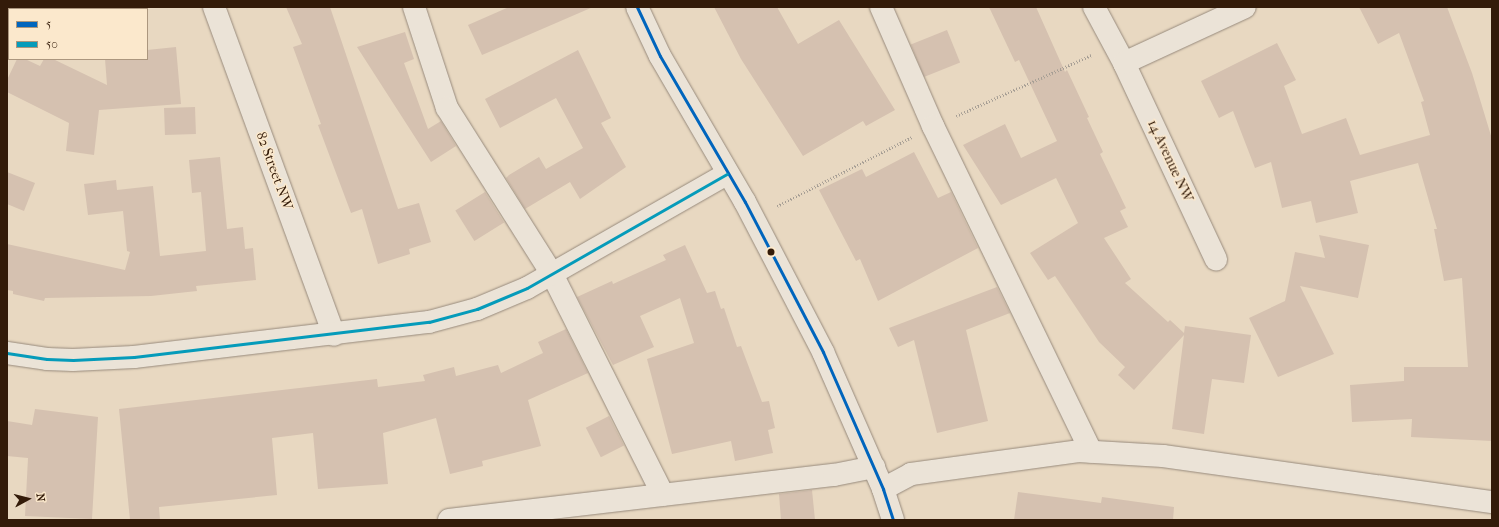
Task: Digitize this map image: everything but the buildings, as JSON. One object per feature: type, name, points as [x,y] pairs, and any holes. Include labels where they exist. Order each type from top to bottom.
[{"type":"street","name":"82 Street NW","points":[[214,7],[334,336]]},
{"type":"street","points":[[414,7],[447,108],[552,274],[663,495]]},
{"type":"street","points":[[637,7],[660,56],[727,174],[745,202],[823,352],[884,489],[893,520]]},
{"type":"street","points":[[881,7],[933,126],[1091,452]]},
{"type":"street","name":"14 Avenue NW","points":[[1094,7],[1124,63],[1216,258]]},
{"type":"street","points":[[1124,63],[1245,7]]},
{"type":"street","points":[[7,353],[47,359],[103,359],[334,336],[429,322],[499,301],[552,274],[727,174]]},
{"type":"street","points":[[884,489],[910,474],[1078,451],[1163,456],[1492,502]]},
{"type":"street","points":[[449,520],[834,475],[874,467]]},
{"type":"transit line","name":"5","points":[[637,7],[660,56],[745,202],[823,352],[883,489],[893,520]]},
{"type":"transit line","name":"50","points":[[7,353],[47,359],[73,360],[134,357],[429,322],[477,309],[527,288],[727,174]]}]
